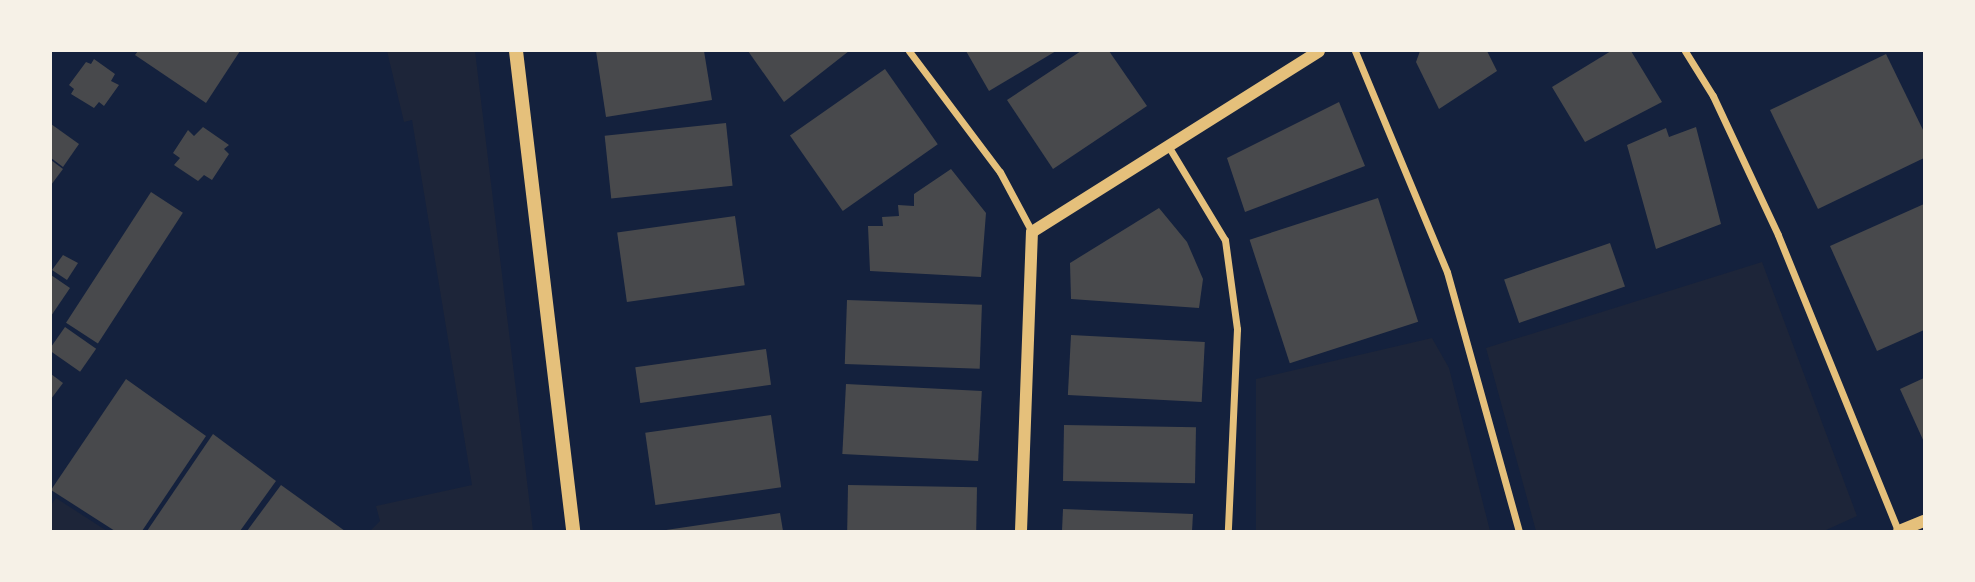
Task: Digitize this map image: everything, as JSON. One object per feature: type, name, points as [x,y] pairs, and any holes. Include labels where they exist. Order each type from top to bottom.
[{"type":"main road","points":[[516,51],[573,531]]},
{"type":"main road","points":[[567,531],[571,516]]},
{"type":"main road","points":[[571,516],[579,531]]},
{"type":"street","points":[[909,51],[1000,172],[1032,232],[1021,531]]},
{"type":"street","points":[[1032,232],[1170,149],[1320,51]]},
{"type":"street","points":[[1355,51],[1447,272],[1519,531]]},
{"type":"street","points":[[1685,51],[1713,96],[1778,235],[1899,531],[1924,521]]},
{"type":"street","points":[[1170,149],[1225,240],[1237,329],[1228,531]]},
{"type":"shaded area","points":[[387,51],[475,51],[533,531],[370,531],[380,521],[376,506],[472,485],[412,120],[404,122]]},
{"type":"shaded area","points":[[1762,262],[1857,516],[1824,531],[1536,531],[1486,348]]},
{"type":"shaded area","points":[[1432,338],[1449,368],[1490,531],[1256,531],[1256,379]]},
{"type":"shaded area","points":[[56,498],[107,531],[51,531],[51,505]]},
{"type":"building","points":[[138,51],[240,51],[206,103],[135,55]]},
{"type":"building","points":[[596,51],[704,51],[712,100],[606,117]]},
{"type":"building","points":[[748,51],[849,51],[784,102]]},
{"type":"building","points":[[966,51],[1056,51],[989,91]]},
{"type":"building","points":[[1081,51],[1109,51],[1147,106],[1053,169],[1007,100]]},
{"type":"building","points":[[1420,51],[1487,51],[1497,71],[1439,109],[1416,62]]},
{"type":"building","points":[[1611,51],[1631,51],[1662,102],[1585,142],[1552,87]]},
{"type":"building","points":[[1886,54],[1924,132],[1924,158],[1818,209],[1770,110]]},
{"type":"building","points":[[94,59],[115,74],[111,81],[119,85],[104,106],[99,102],[94,108],[71,94],[74,89],[69,85],[86,62],[91,64]]},
{"type":"building","points":[[885,69],[938,144],[843,211],[790,136]]},
{"type":"building","points":[[1339,102],[1365,166],[1245,212],[1227,158]]},
{"type":"building","points":[[726,123],[733,186],[611,198],[605,136]]},
{"type":"building","points":[[51,124],[79,144],[63,167],[51,158]]},
{"type":"building","points":[[203,127],[229,145],[224,149],[229,154],[212,180],[204,175],[198,181],[174,165],[180,158],[173,153],[188,130],[194,136]]},
{"type":"building","points":[[1696,127],[1721,224],[1656,249],[1627,145],[1666,128],[1669,137]]},
{"type":"building","points":[[51,160],[63,169],[51,185]]},
{"type":"building","points":[[951,169],[986,213],[981,277],[870,271],[868,226],[883,226],[882,217],[899,216],[898,205],[914,206],[914,194]]},
{"type":"building","points":[[151,192],[183,213],[98,344],[66,323]]},
{"type":"building","points":[[1378,198],[1418,322],[1290,363],[1250,240]]},
{"type":"building","points":[[1924,204],[1924,330],[1877,351],[1830,246]]},
{"type":"building","points":[[1159,208],[1187,242],[1203,279],[1199,308],[1071,299],[1070,263]]},
{"type":"building","points":[[735,216],[745,285],[627,302],[617,233]]},
{"type":"building","points":[[1610,243],[1625,286],[1519,323],[1504,279]]},
{"type":"building","points":[[63,255],[78,263],[67,280],[52,270]]},
{"type":"building","points":[[51,275],[70,288],[51,316]]},
{"type":"building","points":[[847,300],[982,305],[980,369],[845,364]]},
{"type":"building","points":[[65,327],[96,349],[80,372],[51,351],[51,347]]},
{"type":"building","points":[[1071,335],[1205,342],[1202,402],[1068,395]]},
{"type":"building","points":[[766,349],[771,385],[640,403],[635,367]]},
{"type":"building","points":[[51,374],[63,383],[51,399]]},
{"type":"building","points":[[1924,378],[1924,442],[1900,389]]},
{"type":"building","points":[[126,379],[206,436],[142,531],[115,531],[51,490]]},
{"type":"building","points":[[846,384],[982,391],[978,461],[842,454]]},
{"type":"building","points":[[771,415],[781,487],[655,505],[645,433]]},
{"type":"building","points":[[1064,425],[1196,427],[1195,483],[1063,481]]},
{"type":"building","points":[[213,434],[276,481],[240,531],[147,531]]},
{"type":"building","points":[[281,485],[345,531],[247,531]]},
{"type":"building","points":[[848,485],[977,487],[976,531],[847,531]]},
{"type":"building","points":[[1063,509],[1193,514],[1192,531],[1062,531]]},
{"type":"building","points":[[780,513],[783,531],[666,530]]}]
